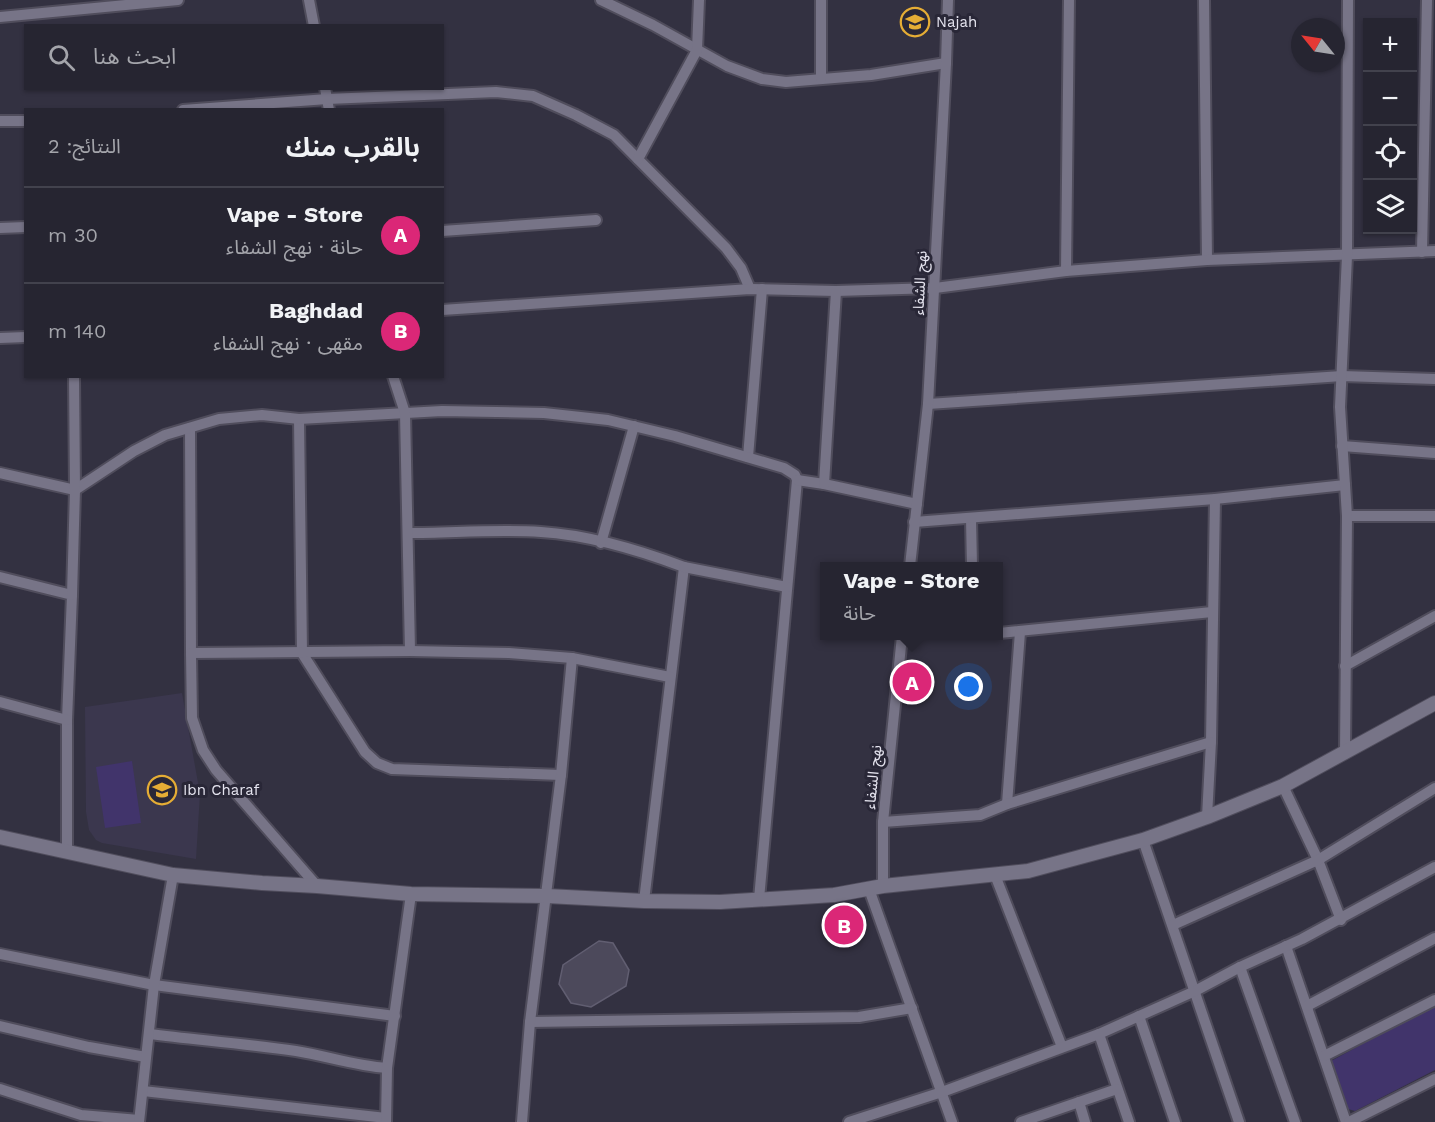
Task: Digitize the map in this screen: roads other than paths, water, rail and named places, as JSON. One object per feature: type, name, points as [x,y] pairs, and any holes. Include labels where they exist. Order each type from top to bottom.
[{"type":"street","points":[[0,17],[97,4],[176,0]]},
{"type":"street","points":[[309,0],[314,24]]},
{"type":"street","points":[[601,0],[653,25],[726,66],[762,79],[786,82],[871,75],[946,63]]},
{"type":"street","points":[[638,159],[697,50],[699,0]]},
{"type":"street","points":[[821,0],[821,79]]},
{"type":"street","name":"نهج الشفاء","points":[[910,562],[928,404],[948,0]]},
{"type":"street","points":[[1066,271],[1069,0]]},
{"type":"street","points":[[1204,0],[1207,260]]},
{"type":"street","points":[[1345,753],[1347,516],[1340,406],[1347,256],[1348,0]]},
{"type":"street","points":[[1422,252],[1427,0]]},
{"type":"street","points":[[209,108],[327,99],[496,92],[533,96],[614,135],[726,248],[741,268],[750,289]]},
{"type":"street","points":[[0,121],[24,120]]},
{"type":"street","points":[[444,231],[596,220]]},
{"type":"street","points":[[0,228],[24,226]]},
{"type":"street","points":[[444,310],[750,289],[836,291],[935,288],[1066,271],[1207,260],[1435,251]]},
{"type":"street","points":[[748,457],[762,289]]},
{"type":"street","points":[[824,484],[836,291]]},
{"type":"street","points":[[0,338],[24,337]]},
{"type":"street","points":[[928,404],[1342,376],[1435,379]]},
{"type":"street","points":[[67,851],[67,720],[75,490],[74,378]]},
{"type":"street","points":[[394,378],[405,413],[410,651]]},
{"type":"street","points":[[0,473],[75,490],[134,451],[165,435],[219,419],[262,415],[299,419],[405,413],[544,413],[608,420],[784,468],[795,475],[797,480],[759,899]]},
{"type":"street","points":[[299,419],[302,653],[365,752],[377,763],[392,769],[561,775]]},
{"type":"street","points":[[601,543],[634,426]]},
{"type":"street","points":[[190,428],[192,718],[203,750],[216,770],[317,886]]},
{"type":"street","points":[[1342,446],[1435,453]]},
{"type":"street","points":[[797,480],[917,504]]},
{"type":"street","points":[[914,522],[1215,499],[1345,485]]},
{"type":"street","points":[[1207,817],[1215,499]]},
{"type":"street","points":[[1347,516],[1435,516]]},
{"type":"street","points":[[971,519],[972,562]]},
{"type":"street","points":[[408,533],[541,532],[650,554],[684,567],[787,587]]},
{"type":"street","points":[[645,901],[684,567]]},
{"type":"street","points":[[0,577],[72,595]]},
{"type":"street","points":[[1003,633],[1212,612]]},
{"type":"street","points":[[1345,666],[1435,616]]},
{"type":"street","points":[[1007,804],[1020,632]]},
{"type":"street","name":"نهج الشفاء","points":[[883,886],[884,822],[902,640]]},
{"type":"street","points":[[191,653],[410,651],[509,653],[572,658],[670,677]]},
{"type":"street","points":[[522,1122],[530,1022],[548,896],[572,658]]},
{"type":"street","points":[[0,702],[67,720]]},
{"type":"street","points":[[0,837],[173,875],[261,884],[411,894],[548,896],[720,903],[834,896],[883,886],[1028,871],[1143,840],[1283,786],[1435,703]]},
{"type":"street","points":[[884,822],[980,815],[1007,804],[1210,742]]},
{"type":"street","points":[[1283,786],[1317,860],[1341,920]]},
{"type":"street","points":[[1173,925],[1317,860],[1435,788]]},
{"type":"street","points":[[1143,840],[1239,1122]]},
{"type":"street","points":[[849,1122],[942,1092],[1099,1034],[1195,992],[1341,920],[1434,870]]},
{"type":"street","points":[[0,1089],[77,1118],[139,1121],[154,985],[173,875]]},
{"type":"street","points":[[995,875],[1062,1047]]},
{"type":"street","points":[[869,889],[952,1122]]},
{"type":"street","points":[[143,1091],[386,1120],[387,1068],[411,894]]},
{"type":"street","points":[[1307,1006],[1435,938]]},
{"type":"street","points":[[1286,946],[1347,1122],[1435,1079]]},
{"type":"street","points":[[0,954],[154,985],[395,1016]]},
{"type":"street","points":[[1240,968],[1294,1122]]},
{"type":"street","points":[[1324,1056],[1435,1000]]},
{"type":"street","points":[[530,1022],[859,1017],[912,1008]]},
{"type":"street","points":[[1139,1016],[1175,1122]]},
{"type":"street","points":[[0,1026],[90,1047],[146,1057]]},
{"type":"street","points":[[149,1034],[296,1051],[335,1058],[365,1067],[387,1068]]},
{"type":"street","points":[[1099,1034],[1129,1122]]},
{"type":"street","points":[[1021,1122],[1117,1089]]},
{"type":"street","points":[[1079,1102],[1085,1122]]},
{"type":"place","name":"Najah","points":[[915,22]]},
{"type":"place","name":"Vape - Store","points":[[912,682]]},
{"type":"place","name":"Ibn Charaf","points":[[162,790]]},
{"type":"place","name":"Baghdad","points":[[844,925]]}]
